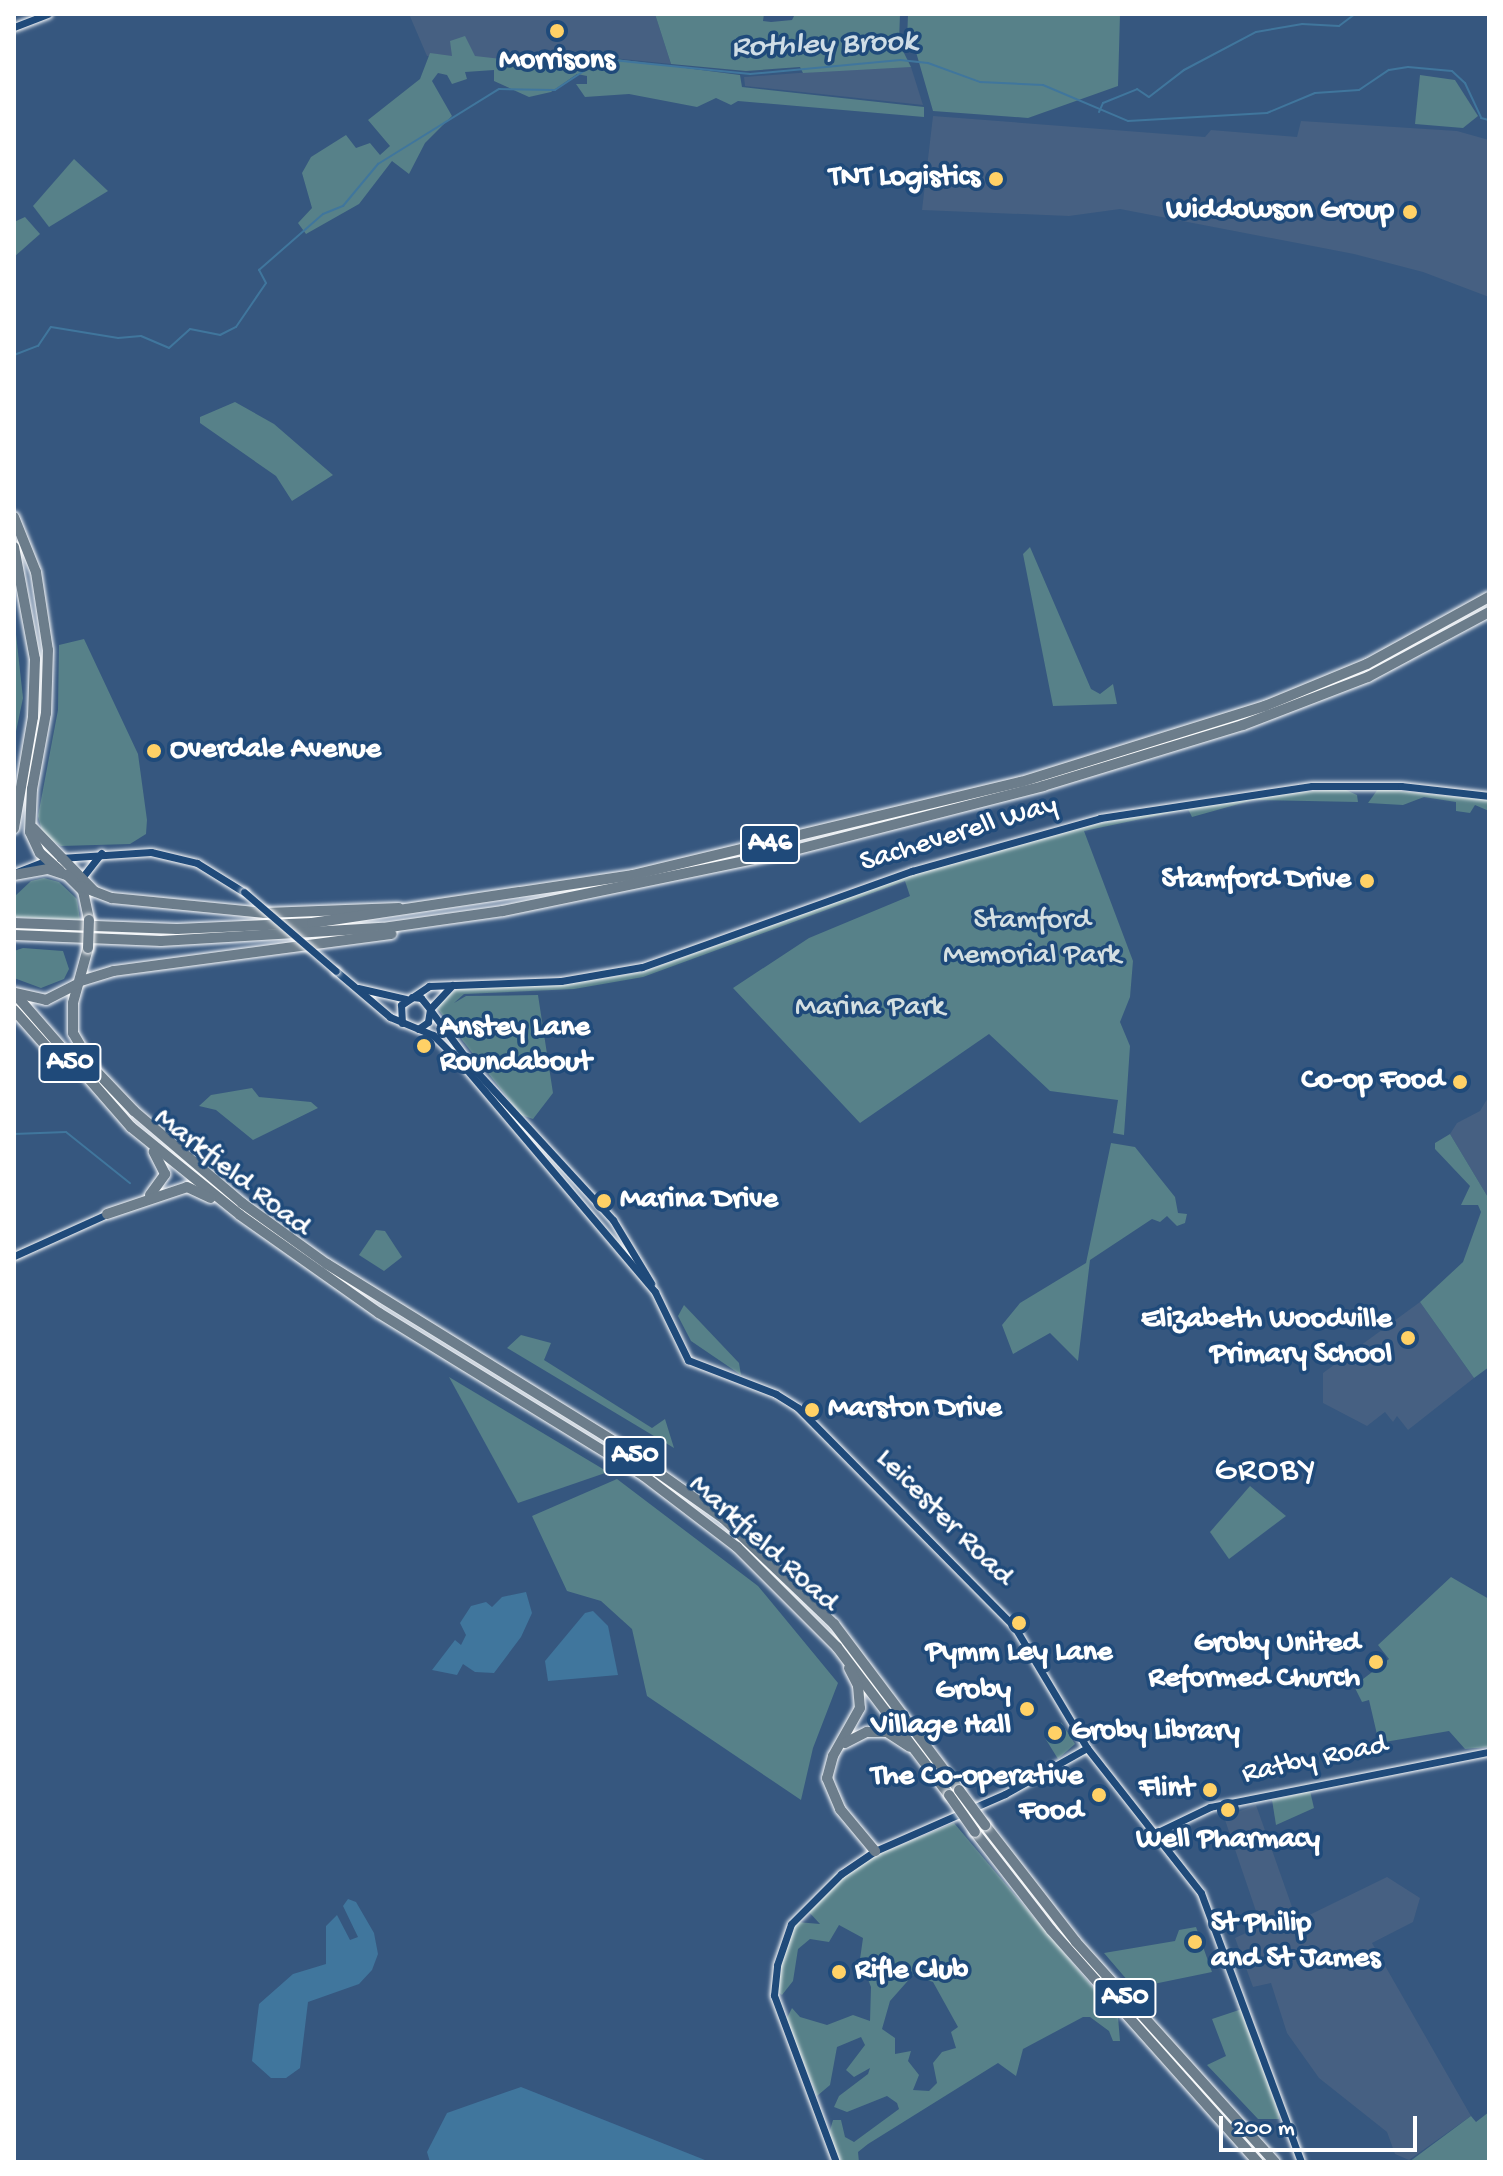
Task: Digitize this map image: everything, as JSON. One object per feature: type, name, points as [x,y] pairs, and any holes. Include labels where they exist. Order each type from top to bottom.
[{"type":"highway","points":[[14,517],[36,571],[48,650],[46,713],[30,823],[33,840],[46,861],[97,894],[265,913],[439,908]]},
{"type":"highway","points":[[14,547],[32,628],[35,691],[14,828]]},
{"type":"highway","name":"A46","points":[[14,923],[203,929],[312,923],[439,908],[633,875],[1021,782],[1323,684],[1421,637],[1489,597]]},
{"type":"highway","name":"A46","points":[[14,935],[161,941],[264,938],[503,911],[779,854],[1043,786],[1189,742],[1336,691],[1489,612]]},
{"type":"highway","points":[[30,823],[80,882]]},
{"type":"highway","points":[[14,874],[60,871]]},
{"type":"highway","name":"Markfield Road","points":[[80,882],[89,920],[88,948],[72,1009],[73,1033],[94,1069],[134,1111],[242,1203],[327,1264],[615,1442],[724,1519],[844,1636],[959,1790],[980,1828],[1051,1930],[1258,2162]]},
{"type":"highway","points":[[14,992],[46,1000],[80,981],[114,971],[441,926],[503,911]]},
{"type":"highway","name":"Markfield Road","points":[[14,992],[134,1130],[240,1215],[379,1313],[676,1498],[772,1579],[837,1647],[949,1795],[1076,1942],[1275,2162]]},
{"type":"highway","points":[[14,1010],[89,1093],[134,1130],[165,1170],[164,1180],[149,1196]]},
{"type":"highway","points":[[107,1214],[149,1196],[187,1187],[240,1215]]},
{"type":"highway","points":[[837,1647],[860,1698],[858,1719],[828,1766],[830,1792],[875,1851]]},
{"type":"highway","points":[[843,1744],[867,1732],[887,1732],[924,1759]]},
{"type":"street","points":[[14,27],[48,14]]},
{"type":"street","name":"Sacheverell Way","points":[[408,998],[429,986],[553,982],[642,967],[995,845],[1144,810],[1338,785],[1401,786],[1489,796]]},
{"type":"street","points":[[14,874],[46,861],[101,853],[141,850],[172,856],[197,863],[244,892],[402,1023],[418,1029],[428,1022],[437,996],[454,984]]},
{"type":"street","points":[[80,882],[101,853]]},
{"type":"street","points":[[356,987],[421,998],[431,1010]]},
{"type":"street","points":[[402,1023],[399,1010],[408,998]]},
{"type":"street","name":"Leicester Road","points":[[431,1010],[475,1070],[630,1241],[688,1360],[776,1394],[798,1408],[996,1605],[1014,1626],[1087,1748],[1156,1833]]},
{"type":"street","name":"Leicester Road","points":[[418,1029],[444,1045],[619,1246],[655,1292]]},
{"type":"street","points":[[14,1256],[107,1214]]},
{"type":"street","points":[[619,1246],[630,1241]]},
{"type":"street","points":[[629,1259],[637,1254]]},
{"type":"street","points":[[836,2162],[776,2005],[774,1985],[783,1945],[802,1910],[875,1851],[1005,1794],[1087,1748]]},
{"type":"street","name":"Ratby Road","points":[[1156,1833],[1210,1807],[1489,1752]]},
{"type":"street","points":[[1156,1833],[1197,1884],[1210,1911],[1301,2162]]},
{"type":"shaded area","points":[[409,14],[655,14],[671,64],[603,57],[560,72],[427,56]]},
{"type":"shaded area","points":[[911,67],[923,105],[745,86],[744,77]]},
{"type":"shaded area","points":[[933,116],[1205,137],[1211,130],[1297,137],[1301,121],[1457,131],[1489,140],[1489,297],[1423,272],[1354,254],[1120,209],[1069,216],[922,210]]},
{"type":"shaded area","points":[[1489,1096],[1489,1199],[1450,1134],[1457,1123],[1480,1111]]},
{"type":"shaded area","name":"Elizabeth Woodville Primary School","points":[[1420,1302],[1474,1378],[1408,1430],[1397,1416],[1393,1422],[1385,1412],[1367,1426],[1323,1403],[1323,1373]]},
{"type":"shaded area","points":[[526,1592],[532,1613],[521,1637],[494,1673],[475,1672],[463,1664],[457,1675],[432,1670],[455,1640],[461,1645],[466,1635],[460,1623],[471,1606],[486,1602],[492,1607],[502,1597]]},
{"type":"shaded area","points":[[593,1611],[608,1626],[618,1675],[548,1681],[545,1661],[585,1613]]},
{"type":"shaded area","points":[[1256,1805],[1297,1921],[1387,1877],[1420,1898],[1413,1922],[1372,1943],[1471,2116],[1409,2160],[1395,2154],[1387,2132],[1319,2078],[1287,2033],[1271,1983],[1253,1987],[1235,1938],[1261,1926],[1224,1817]]},
{"type":"shaded area","points":[[348,1899],[356,1902],[374,1933],[378,1954],[372,1970],[359,1984],[308,2002],[300,2068],[286,2078],[271,2078],[252,2061],[259,2004],[293,1974],[326,1964],[326,1926],[337,1915],[350,1940],[358,1937],[343,1906]]},
{"type":"shaded area","points":[[521,2087],[710,2162],[430,2162],[427,2152],[447,2113]]},
{"type":"green space","points":[[655,14],[764,14],[763,21],[771,22],[792,20],[795,14],[900,14],[899,43],[911,67],[803,73],[800,67],[746,71],[671,64]]},
{"type":"green space","points":[[908,14],[1120,14],[1118,86],[1028,118],[933,111],[916,52],[907,41]]},
{"type":"green space","points":[[465,36],[475,56],[574,67],[608,58],[740,75],[742,87],[924,107],[924,117],[738,101],[731,105],[716,98],[697,107],[629,94],[585,97],[576,84],[587,84],[587,76],[577,74],[551,92],[529,97],[494,81],[494,70],[465,72],[467,79],[452,84],[447,75],[438,73],[432,81],[452,116],[425,143],[409,174],[392,161],[359,204],[306,234],[298,223],[312,208],[302,173],[311,157],[346,135],[356,148],[370,143],[380,155],[390,146],[368,120],[420,79],[430,53],[452,56],[450,41]]},
{"type":"green space","points":[[1420,75],[1455,80],[1478,116],[1463,128],[1415,124]]},
{"type":"green space","points":[[74,159],[108,191],[49,227],[33,206]]},
{"type":"green space","points":[[25,217],[40,234],[14,257],[14,222]]},
{"type":"green space","points":[[235,402],[274,424],[333,475],[292,501],[276,476],[200,423],[200,417]]},
{"type":"green space","points":[[1030,547],[1091,689],[1100,694],[1113,684],[1117,704],[1053,706],[1023,554]]},
{"type":"green space","points":[[14,616],[23,698],[14,741]]},
{"type":"green space","points":[[84,639],[138,754],[146,834],[130,844],[61,846],[43,835],[38,816],[58,710],[59,645]]},
{"type":"green space","points":[[1344,789],[1357,795],[1358,802],[1253,800],[1192,817],[1188,809],[1084,831],[1133,961],[1130,997],[1120,1022],[1130,1046],[1124,1135],[1113,1133],[1118,1100],[1050,1091],[989,1034],[860,1123],[733,988],[809,938],[910,896],[905,881],[643,977],[574,989],[464,994],[454,1003],[466,996],[538,995],[553,1093],[533,1119],[521,1115],[437,1008],[438,1002],[460,987],[562,985],[642,972],[919,872],[1060,832],[1128,817],[1272,794]]},
{"type":"green space","points":[[1378,789],[1489,800],[1489,811],[1475,805],[1470,813],[1456,811],[1456,802],[1424,797],[1403,805],[1368,803]]},
{"type":"green space","points":[[44,878],[59,882],[77,899],[80,920],[14,917],[14,897],[31,881]]},
{"type":"green space","points":[[23,948],[63,951],[69,969],[64,979],[41,988],[14,978],[14,951]]},
{"type":"green space","points":[[252,1088],[259,1097],[311,1102],[318,1108],[253,1140],[216,1110],[199,1106],[211,1095]]},
{"type":"green space","points":[[1450,1134],[1489,1199],[1489,1367],[1474,1378],[1420,1302],[1463,1262],[1481,1212],[1478,1205],[1461,1205],[1470,1186],[1435,1149],[1435,1143]]},
{"type":"green space","points":[[1111,1143],[1135,1147],[1175,1197],[1178,1213],[1187,1214],[1185,1223],[1177,1226],[1167,1216],[1160,1222],[1152,1219],[1090,1260],[1078,1361],[1050,1333],[1013,1354],[1002,1325],[1020,1303],[1086,1263]]},
{"type":"green space","points":[[376,1230],[385,1231],[402,1257],[384,1271],[359,1255]]},
{"type":"green space","points":[[684,1305],[739,1363],[741,1375],[691,1341],[678,1316]]},
{"type":"green space","points":[[521,1335],[551,1343],[544,1360],[652,1428],[665,1419],[674,1448],[507,1348]]},
{"type":"green space","points":[[449,1377],[608,1472],[518,1503]]},
{"type":"green space","points":[[617,1479],[758,1586],[838,1683],[813,1748],[801,1800],[647,1696],[632,1629],[601,1601],[567,1591],[532,1516]]},
{"type":"green space","points":[[1250,1486],[1286,1516],[1229,1559],[1210,1532]]},
{"type":"green space","points":[[1451,1577],[1489,1599],[1489,1747],[1465,1749],[1449,1731],[1379,1743],[1369,1700],[1362,1702],[1354,1686],[1389,1659],[1378,1645]]},
{"type":"green space","points":[[1061,1722],[1075,1744],[1058,1759],[1045,1738],[1052,1743],[1064,1736]]},
{"type":"green space","points":[[1310,1791],[1314,1808],[1276,1825],[1272,1800]]},
{"type":"green space","points":[[954,1823],[1118,2017],[1120,2041],[1113,2041],[1109,2031],[1090,2017],[1083,2017],[1023,2049],[1016,2076],[998,2063],[868,2144],[858,2152],[859,2162],[838,2162],[829,2134],[833,2120],[841,2120],[845,2137],[854,2142],[899,2109],[897,2103],[887,2096],[847,2112],[834,2107],[839,2096],[868,2074],[870,2068],[854,2077],[846,2070],[865,2045],[861,2037],[837,2047],[830,2085],[817,2096],[786,2020],[792,2008],[800,2017],[827,2025],[853,2015],[870,2021],[871,1987],[860,1959],[863,1938],[839,1925],[829,1942],[810,1939],[798,1949],[793,1981],[782,1995],[776,1990],[784,1952],[797,1922],[820,1924],[809,1912],[835,1874],[852,1872],[869,1858]],"holes":[[[913,1975],[933,1982],[958,2027],[951,2032],[956,2048],[942,2052],[933,2063],[937,2083],[929,2091],[913,2090],[919,2075],[908,2061],[911,2051],[895,2054],[895,2038],[882,2029],[890,2001]]]},
{"type":"green space","points":[[1196,1927],[1212,1972],[1134,1988],[1104,1953],[1175,1941],[1179,1930]]},
{"type":"green space","points":[[1242,2009],[1279,2119],[1258,2119],[1207,2065],[1226,2056],[1212,2019]]},
{"type":"green space","points":[[1489,2112],[1489,2162],[1409,2162],[1471,2116],[1476,2122]]},
{"type":"waterway","points":[[1099,112],[1103,103],[1137,89],[1149,97],[1184,70],[1256,32],[1302,24],[1339,26],[1355,14]]},
{"type":"waterway","name":"Rothley Brook","points":[[14,355],[38,346],[51,327],[118,338],[141,336],[169,348],[190,329],[220,335],[236,327],[266,283],[259,270],[323,214],[343,206],[378,164],[499,89],[555,90],[602,59],[750,74],[900,60],[928,63],[980,82],[1043,85],[1128,121],[1267,113],[1315,93],[1359,90],[1389,70],[1408,67],[1452,71],[1465,83],[1481,118],[1489,120]]},
{"type":"waterway","points":[[14,1134],[66,1132],[130,1183]]},
{"type":"place","name":"Morrisons","points":[[557,31]]},
{"type":"place","name":"TNT Logistics","points":[[996,179]]},
{"type":"place","name":"Widdowson Group","points":[[1410,212]]},
{"type":"place","name":"Overdale Avenue","points":[[154,751]]},
{"type":"place","name":"Stamford Drive","points":[[1367,881]]},
{"type":"place","name":"Anstey Lane Roundabout","points":[[424,1046]]},
{"type":"place","name":"Co-op Food","points":[[1460,1082]]},
{"type":"place","name":"Marina Drive","points":[[604,1201]]},
{"type":"place","name":"Elizabeth Woodville Primary School","points":[[1408,1338]]},
{"type":"place","name":"Marston Drive","points":[[812,1410]]},
{"type":"place","name":"Pymm Ley Lane","points":[[1019,1623]]},
{"type":"place","name":"Groby United Reformed Church","points":[[1376,1662]]},
{"type":"place","name":"Groby Village Hall","points":[[1027,1709]]},
{"type":"place","name":"Groby Library","points":[[1055,1733]]},
{"type":"place","name":"Flint","points":[[1210,1790]]},
{"type":"place","name":"The Co-operative Food","points":[[1099,1795]]},
{"type":"place","name":"Well Pharmacy","points":[[1228,1810]]},
{"type":"place","name":"St Philip and St James","points":[[1195,1942]]},
{"type":"place","name":"Rifle Club","points":[[839,1972]]},
{"type":"district","name":"GROBY","points":[[1266,1473]]},
{"type":"park label","name":"Stamford Memorial Park","points":[[1032,939]]},
{"type":"park label","name":"Marina Park","points":[[870,1009]]}]
